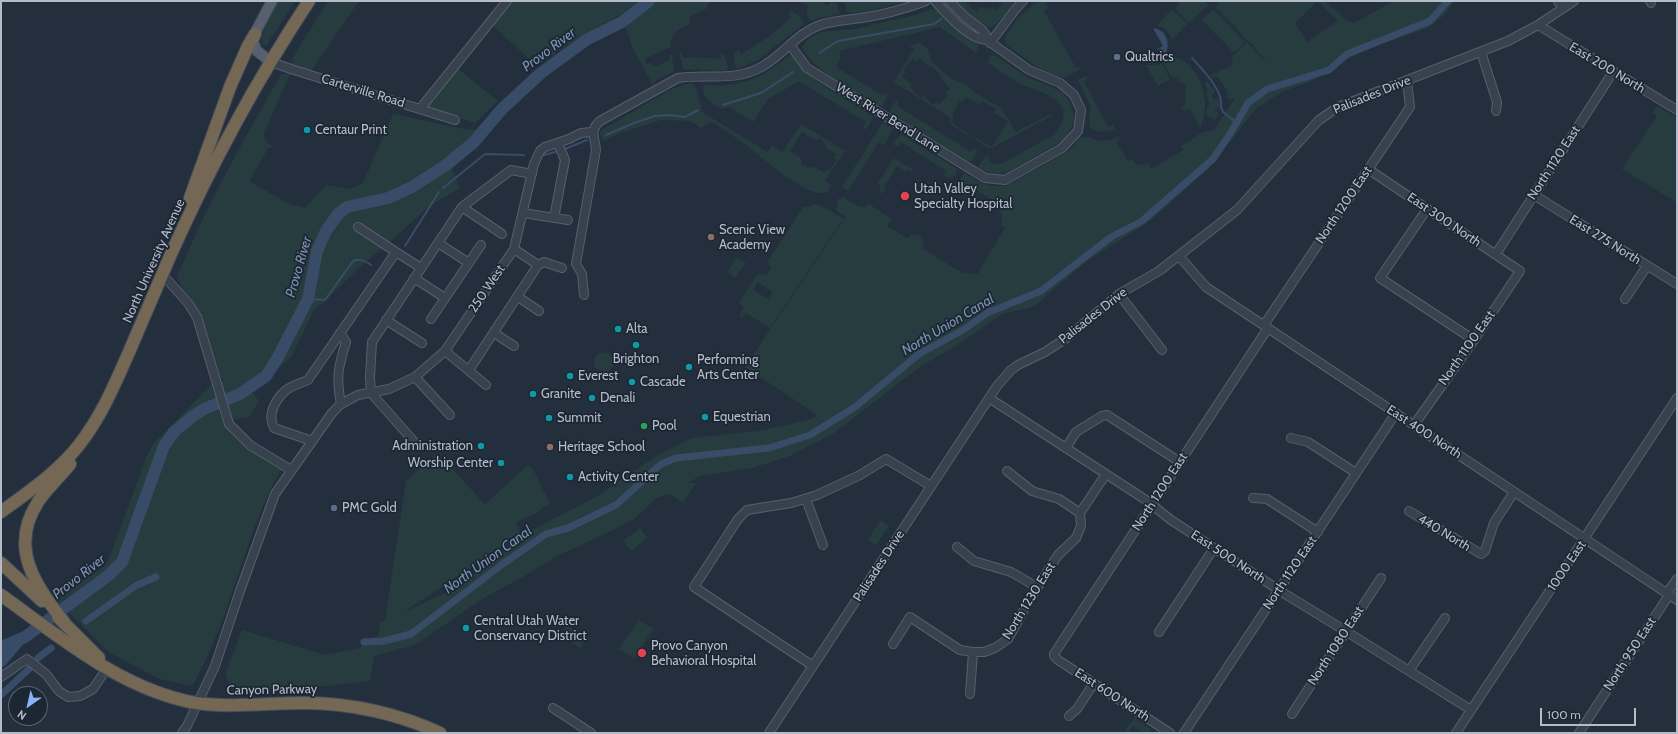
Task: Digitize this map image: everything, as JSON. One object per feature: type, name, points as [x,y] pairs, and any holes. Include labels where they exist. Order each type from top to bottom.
[{"type":"highway","name":"North University Avenue","points":[[1,512],[61,465],[86,436],[111,394],[183,226],[224,146],[271,62],[309,1]]},
{"type":"highway","points":[[183,226],[189,201],[222,106],[248,46],[255,34]]},
{"type":"highway","points":[[45,601],[29,564],[26,544],[27,528],[38,502],[73,461],[81,449],[86,436]]},
{"type":"highway","points":[[1,563],[45,601]]},
{"type":"highway","name":"Canyon Parkway","points":[[1,595],[55,634],[107,668],[156,692],[197,703],[235,705],[305,703],[340,704],[393,716],[440,733]]},
{"type":"highway","name":"Canyon Parkway","points":[[45,601],[107,668]]},
{"type":"main road","points":[[271,62],[255,49],[253,42],[255,34],[272,1]]},
{"type":"street","points":[[420,109],[507,1]]},
{"type":"street","name":"250 West","points":[[182,733],[187,726],[215,666],[275,494],[332,413],[341,404],[358,395],[389,389],[415,377],[445,351],[514,249],[534,164],[540,151],[545,147],[593,129],[600,121],[678,78],[691,76],[721,78],[738,76],[763,66],[806,32],[819,25],[833,21],[868,17],[926,1]]},
{"type":"street","points":[[935,1],[952,19],[975,37],[979,40],[989,42]]},
{"type":"street","points":[[949,1],[965,17],[986,34],[989,42]]},
{"type":"street","points":[[989,42],[1023,1]]},
{"type":"street","name":"Palisades Drive","points":[[769,733],[989,398],[1011,370],[1045,352],[1065,339],[1119,294],[1150,277],[1179,256],[1236,210],[1328,112],[1508,41],[1538,25],[1561,4],[1574,1]]},
{"type":"street","name":"East 200 North","points":[[1538,25],[1613,72],[1676,108]]},
{"type":"street","name":"West River Bend Lane","points":[[790,45],[807,68],[970,170],[985,178],[1005,180],[1062,148],[1078,131],[1081,110],[1074,95],[1060,83],[1028,70],[989,42]]},
{"type":"street","points":[[1481,52],[1497,102],[1496,111]]},
{"type":"street","name":"Carterville Road","points":[[271,62],[455,120]]},
{"type":"street","name":"North 1120 East","points":[[1496,254],[1613,72]]},
{"type":"street","name":"North 1200 East","points":[[1054,656],[1055,652],[1180,462],[1368,169],[1410,107],[1406,81]]},
{"type":"street","points":[[584,296],[582,274],[576,264],[596,150],[593,129]]},
{"type":"street","points":[[554,218],[565,160],[558,143]]},
{"type":"street","name":"East 300 North","points":[[1368,169],[1520,271]]},
{"type":"street","points":[[417,445],[372,393],[370,377],[372,342],[462,207],[511,170],[532,174]]},
{"type":"street","name":"East 275 North","points":[[1534,195],[1677,284]]},
{"type":"street","points":[[462,207],[502,234]]},
{"type":"street","points":[[1427,209],[1380,278],[1474,340]]},
{"type":"street","points":[[523,212],[568,220]]},
{"type":"street","points":[[358,227],[421,268]]},
{"type":"street","points":[[438,243],[469,263]]},
{"type":"street","points":[[431,319],[481,245]]},
{"type":"street","points":[[514,249],[538,265]]},
{"type":"street","points":[[312,441],[274,428],[270,422],[272,410],[285,390],[308,380],[396,252]]},
{"type":"street","name":"East 400 North","points":[[1179,256],[1206,287],[1677,600]]},
{"type":"street","points":[[469,370],[538,265],[544,262],[562,268]]},
{"type":"street","points":[[1625,299],[1647,266]]},
{"type":"street","name":"North 1100 East","points":[[1414,425],[1474,340],[1520,271]]},
{"type":"street","points":[[162,274],[184,297],[197,317],[226,417],[232,429],[250,445],[291,470]]},
{"type":"street","points":[[414,278],[445,298]]},
{"type":"street","points":[[1119,294],[1162,350]]},
{"type":"street","points":[[518,297],[539,311]]},
{"type":"street","points":[[386,320],[422,343]]},
{"type":"street","points":[[340,333],[346,342],[339,364],[337,383],[341,404]]},
{"type":"street","points":[[494,333],[514,346]]},
{"type":"street","points":[[445,351],[486,386]]},
{"type":"street","points":[[415,377],[450,415]]},
{"type":"street","name":"East 500 North","points":[[989,398],[1106,474],[1214,548],[1471,710]]},
{"type":"street","name":"1000 East","points":[[1456,733],[1677,398]]},
{"type":"street","name":"North 1120 East","points":[[1184,733],[1396,413]]},
{"type":"street","points":[[1066,448],[1076,432],[1102,416],[1107,415],[1180,462]]},
{"type":"street","points":[[1291,438],[1308,442],[1356,473]]},
{"type":"street","points":[[813,666],[694,587],[738,519],[747,510],[806,499],[827,491],[848,482],[881,461],[889,459],[931,486]]},
{"type":"street","points":[[1007,471],[1032,491],[1059,499],[1080,513],[1106,474]]},
{"type":"street","name":"440 North","points":[[1408,511],[1481,554],[1485,551],[1497,519],[1514,492]]},
{"type":"street","points":[[1253,498],[1267,499],[1318,532]]},
{"type":"street","points":[[806,499],[823,544]]},
{"type":"street","name":"North 1230 East","points":[[973,652],[989,651],[1008,639],[1037,587],[1058,555],[1076,538],[1079,533],[1081,526],[1080,513]]},
{"type":"street","points":[[957,547],[974,562],[1011,572],[1037,587]]},
{"type":"street","points":[[1159,632],[1214,548]]},
{"type":"street","name":"North 1080 East","points":[[1292,714],[1381,578]]},
{"type":"street","name":"North 950 East","points":[[1579,733],[1677,579]]},
{"type":"street","points":[[893,644],[910,617],[960,650],[973,652],[970,694]]},
{"type":"street","points":[[1410,672],[1445,618]]},
{"type":"street","name":"East 600 North","points":[[1054,656],[1170,733]]},
{"type":"street","points":[[1,677],[27,659],[43,671],[63,695],[76,697],[93,689],[107,668]]},
{"type":"street","points":[[1069,716],[1077,708],[1094,683]]},
{"type":"street","points":[[553,708],[592,733]]},
{"type":"green space","points":[[278,1],[295,1],[268,43],[263,45],[262,35],[264,29],[269,16]]},
{"type":"green space","points":[[328,1],[359,1],[311,71],[293,66],[291,63],[295,54]]},
{"type":"green space","points":[[512,1],[639,1],[620,15],[572,42],[537,66],[492,25]]},
{"type":"green space","points":[[655,1],[710,1],[706,9],[689,17],[691,23],[674,34],[671,47],[650,56],[645,60],[647,64],[652,63],[654,67],[670,60],[670,55],[672,55],[674,72],[661,77],[652,84],[632,47],[626,26]]},
{"type":"green space","points":[[799,1],[819,1],[828,5],[832,1],[837,4],[840,14],[810,21],[806,11],[808,6]]},
{"type":"green space","points":[[843,1],[910,1],[864,12],[848,13]]},
{"type":"green space","points":[[954,1],[965,1],[977,12],[981,7],[987,9],[992,7],[996,10],[1004,1],[1015,1],[995,25],[988,28],[962,9]]},
{"type":"green space","points":[[1038,1],[1050,1],[1046,3],[1049,8],[1044,11],[1076,68],[1081,67],[1068,76],[1058,77],[1043,70],[1007,45],[1005,41],[1006,36],[1013,25]]},
{"type":"green space","points":[[1181,1],[1205,1],[1209,5],[1189,23],[1175,9]]},
{"type":"green space","points":[[1219,1],[1313,1],[1315,3],[1295,23],[1307,42],[1338,21],[1318,1],[1325,1],[1347,21],[1354,23],[1394,1],[1455,1],[1444,15],[1428,28],[1372,47],[1330,68],[1312,81],[1282,92],[1256,109],[1208,169],[1151,220],[1086,262],[1033,307],[1002,314],[956,346],[921,366],[834,433],[790,456],[752,468],[700,476],[688,483],[696,483],[683,503],[670,494],[657,498],[634,519],[555,557],[523,577],[485,597],[415,645],[374,656],[370,681],[298,689],[233,690],[225,675],[242,630],[325,655],[360,648],[364,642],[378,636],[380,623],[385,620],[406,481],[437,453],[485,504],[528,465],[532,467],[550,504],[535,514],[516,522],[521,535],[402,613],[456,588],[522,535],[596,497],[658,455],[692,438],[759,431],[813,419],[817,415],[745,367],[846,216],[836,211],[838,199],[844,197],[860,207],[869,204],[892,219],[887,226],[908,239],[912,233],[916,236],[918,234],[924,242],[922,248],[962,273],[977,274],[1005,228],[1001,225],[1002,216],[998,209],[1000,205],[967,184],[963,186],[959,185],[960,179],[964,173],[975,180],[991,186],[1008,185],[1070,150],[1081,136],[1084,138],[1087,137],[1102,141],[1118,137],[1120,140],[1116,142],[1128,161],[1132,159],[1138,165],[1148,164],[1151,169],[1183,150],[1181,146],[1196,136],[1201,133],[1214,130],[1236,97],[1230,100],[1227,97],[1228,92],[1217,76],[1212,79],[1211,76],[1215,72],[1217,73],[1230,66],[1232,64],[1232,57],[1247,42],[1272,68],[1253,46],[1254,44],[1251,44],[1222,14],[1224,13],[1222,11],[1220,12],[1215,7]]},
{"type":"green space","points":[[931,9],[937,9],[956,28],[979,45],[976,53],[940,27],[839,51],[841,59],[836,67],[883,96],[886,93],[888,94],[883,105],[879,106],[836,80],[815,64],[802,47],[808,39],[821,32],[855,29],[915,15]]},
{"type":"green space","points":[[1213,9],[1245,42],[1234,53],[1202,20]]},
{"type":"green space","points":[[1171,10],[1173,10],[1187,24],[1172,40],[1170,35],[1162,27],[1157,25]]},
{"type":"green space","points":[[792,11],[800,16],[804,24],[758,60],[736,69],[734,58],[735,54],[739,50],[741,55],[768,37],[791,18],[788,13]]},
{"type":"green space","points":[[920,43],[928,49],[931,61],[950,78],[965,84],[971,90],[1002,109],[1016,132],[1051,114],[1051,116],[990,149],[949,123],[951,118],[894,82],[914,49],[909,46]],"holes":[[[919,58],[929,67],[931,66],[942,77],[941,79],[950,89],[946,92],[948,95],[939,104],[936,102],[933,105],[923,96],[921,98],[910,87],[912,85],[902,76],[905,72],[903,70],[913,59],[916,61]],[[966,97],[979,105],[982,101],[996,109],[994,113],[1008,121],[992,147],[974,138],[951,122],[954,116],[952,114],[960,101],[962,102]]]},
{"type":"green space","points":[[1155,50],[1161,61],[1152,64],[1145,62],[1141,56]]},
{"type":"green space","points":[[681,53],[683,58],[692,57],[721,59],[721,54],[723,54],[726,58],[728,70],[684,70],[679,54]]},
{"type":"green space","points":[[790,55],[815,80],[874,117],[866,130],[863,127],[866,122],[799,81],[768,99],[753,122],[730,107],[722,109],[708,100],[704,94],[703,85],[729,85],[750,80],[769,71]]},
{"type":"green space","points":[[995,55],[1028,78],[1050,86],[1064,94],[1070,102],[1074,115],[1073,124],[1065,139],[1008,172],[1000,173],[979,169],[979,165],[985,156],[989,157],[989,162],[997,164],[1004,163],[1053,135],[1062,123],[1063,114],[1060,104],[1053,97],[1019,83],[988,62],[991,56]]},
{"type":"green space","points":[[1170,55],[1181,59],[1190,66],[1197,74],[1202,84],[1205,106],[1204,117],[1200,128],[1190,109],[1184,111],[1181,107],[1186,104],[1184,100],[1186,99],[1186,86],[1175,77],[1172,78],[1163,62]]},
{"type":"green space","points":[[1162,63],[1170,79],[1158,86],[1146,65],[1156,65]]},
{"type":"green space","points":[[457,68],[498,101],[475,123],[428,107]]},
{"type":"green space","points":[[292,70],[264,133],[266,141],[274,149],[269,147],[249,181],[289,204],[305,208],[326,185],[350,189],[363,183],[393,114],[464,129],[490,131],[452,169],[460,188],[428,207],[362,265],[324,302],[314,309],[292,356],[252,392],[259,401],[249,417],[222,421],[284,465],[259,516],[225,614],[204,663],[192,686],[160,679],[110,653],[56,600],[103,567],[108,561],[147,456],[154,443],[216,380],[224,382],[215,366],[202,320],[193,301],[183,290],[177,277],[212,200],[252,125],[280,76],[284,73],[288,74]]},
{"type":"green space","points":[[1086,76],[1088,77],[1084,82],[1108,127],[1113,125],[1115,129],[1102,132],[1090,128],[1089,116],[1091,107],[1078,80]]},
{"type":"green space","points":[[1207,81],[1215,91],[1212,98],[1215,100],[1219,99],[1220,106],[1214,110],[1219,113],[1217,118],[1213,119],[1207,116],[1207,108],[1210,104],[1206,95],[1207,88],[1205,85]]},
{"type":"green space","points":[[692,83],[696,88],[702,112],[768,152],[772,145],[782,152],[801,124],[845,151],[825,181],[831,185],[826,192],[817,193],[805,188],[714,123],[708,123],[701,128],[690,121],[661,120],[620,133],[603,141],[600,133],[602,130],[679,86]],"holes":[[[802,132],[813,139],[814,138],[817,140],[819,138],[824,141],[823,143],[826,145],[825,147],[836,154],[834,158],[836,160],[830,171],[827,169],[824,173],[813,166],[812,168],[808,168],[801,164],[801,158],[790,151]]]},
{"type":"green space","points":[[896,101],[899,103],[897,106],[971,152],[973,149],[976,149],[977,151],[973,160],[968,161],[890,113],[890,109]]},
{"type":"green space","points":[[1657,106],[1677,118],[1676,202],[1622,169],[1657,116],[1653,113]]},
{"type":"green space","points":[[883,122],[893,129],[884,145],[879,142],[848,191],[842,187]]},
{"type":"green space","points":[[901,134],[957,169],[955,175],[950,178],[943,176],[946,171],[901,142],[898,146],[895,146],[894,142]]},
{"type":"green space","points":[[894,158],[913,170],[912,172],[907,169],[906,172],[897,166],[884,187],[886,188],[882,194],[878,183]]},
{"type":"green space","points":[[813,204],[821,206],[843,219],[770,328],[746,313],[741,319],[740,315],[743,308],[739,302],[757,275],[767,274],[771,268],[768,261],[803,207],[809,207]],"holes":[[[758,282],[773,292],[768,299],[753,290]]]},
{"type":"green space","points":[[737,257],[746,263],[735,278],[727,272]]},
{"type":"green space","points":[[600,352],[608,352],[614,358],[614,366],[608,372],[600,372],[594,366],[594,358]]},
{"type":"green space","points":[[880,520],[889,526],[876,545],[868,540]]},
{"type":"green space","points":[[640,528],[647,538],[631,551],[623,541]]},
{"type":"green space","points":[[639,620],[653,629],[634,659],[619,649]]},
{"type":"green space","points":[[567,626],[586,638],[580,648],[561,635]]},
{"type":"green space","points":[[1134,718],[1151,729],[1149,733],[1144,733],[1133,726],[1127,733],[1123,733]]},
{"type":"water","points":[[1153,28],[1164,33],[1168,45],[1166,53],[1157,50],[1163,46]]},
{"type":"waterway","name":"Provo River","points":[[1,647],[25,637],[109,575],[122,562],[164,446],[174,432],[193,416],[204,409],[240,394],[266,376],[277,359],[308,299],[317,251],[326,231],[338,214],[347,207],[388,198],[412,187],[446,165],[473,143],[502,109],[541,73],[586,40],[622,22],[649,1]]},
{"type":"waterway","name":"North Union Canal","points":[[364,642],[384,641],[411,634],[504,563],[546,534],[568,528],[616,505],[661,464],[676,458],[769,448],[810,435],[855,407],[919,354],[963,330],[987,313],[1041,291],[1111,237],[1142,221],[1213,159],[1248,103],[1267,89],[1329,70],[1347,54],[1430,21],[1448,1]]},
{"type":"waterway","points":[[819,53],[838,41],[934,24],[941,19]]},
{"type":"waterway","points":[[1192,58],[1216,87],[1223,112],[1237,123]]},
{"type":"waterway","points":[[723,105],[761,93],[793,72]]},
{"type":"waterway","points":[[606,135],[655,116],[670,115],[685,117],[698,110]]},
{"type":"waterway","points":[[565,149],[587,140]]},
{"type":"waterway","points":[[541,156],[555,152]]},
{"type":"waterway","points":[[443,188],[485,154],[524,155]]},
{"type":"waterway","points":[[405,246],[439,192]]},
{"type":"waterway","points":[[308,299],[325,300],[353,261],[362,260],[371,265]]},
{"type":"waterway","points":[[86,621],[137,585],[156,577]]},
{"type":"waterway","name":"Provo River","points":[[1,661],[18,641]]},
{"type":"waterway","points":[[38,658],[51,648]]},
{"type":"waterway","points":[[1,695],[30,668]]},
{"type":"place","name":"Qualtrics","points":[[1117,57]]},
{"type":"place","name":"Centaur Print","points":[[307,130]]},
{"type":"place","name":"Utah Valley Specialty Hospital","points":[[905,196]]},
{"type":"place","name":"Scenic View Academy","points":[[711,237]]},
{"type":"place","name":"Alta","points":[[618,329]]},
{"type":"place","name":"Brighton","points":[[636,345]]},
{"type":"place","name":"Performing Arts Center","points":[[689,367]]},
{"type":"place","name":"Everest","points":[[570,376]]},
{"type":"place","name":"Cascade","points":[[632,382]]},
{"type":"place","name":"Granite","points":[[533,394]]},
{"type":"place","name":"Denali","points":[[592,398]]},
{"type":"place","name":"Equestrian","points":[[705,417]]},
{"type":"place","name":"Summit","points":[[549,418]]},
{"type":"place","name":"Pool","points":[[644,426]]},
{"type":"place","name":"Administration","points":[[481,446]]},
{"type":"place","name":"Heritage School","points":[[550,447]]},
{"type":"place","name":"Worship Center","points":[[501,463]]},
{"type":"place","name":"Activity Center","points":[[570,477]]},
{"type":"place","name":"PMC Gold","points":[[334,508]]},
{"type":"place","name":"Central Utah Water Conservancy District","points":[[466,628]]},
{"type":"place","name":"Provo Canyon Behavioral Hospital","points":[[642,653]]}]
